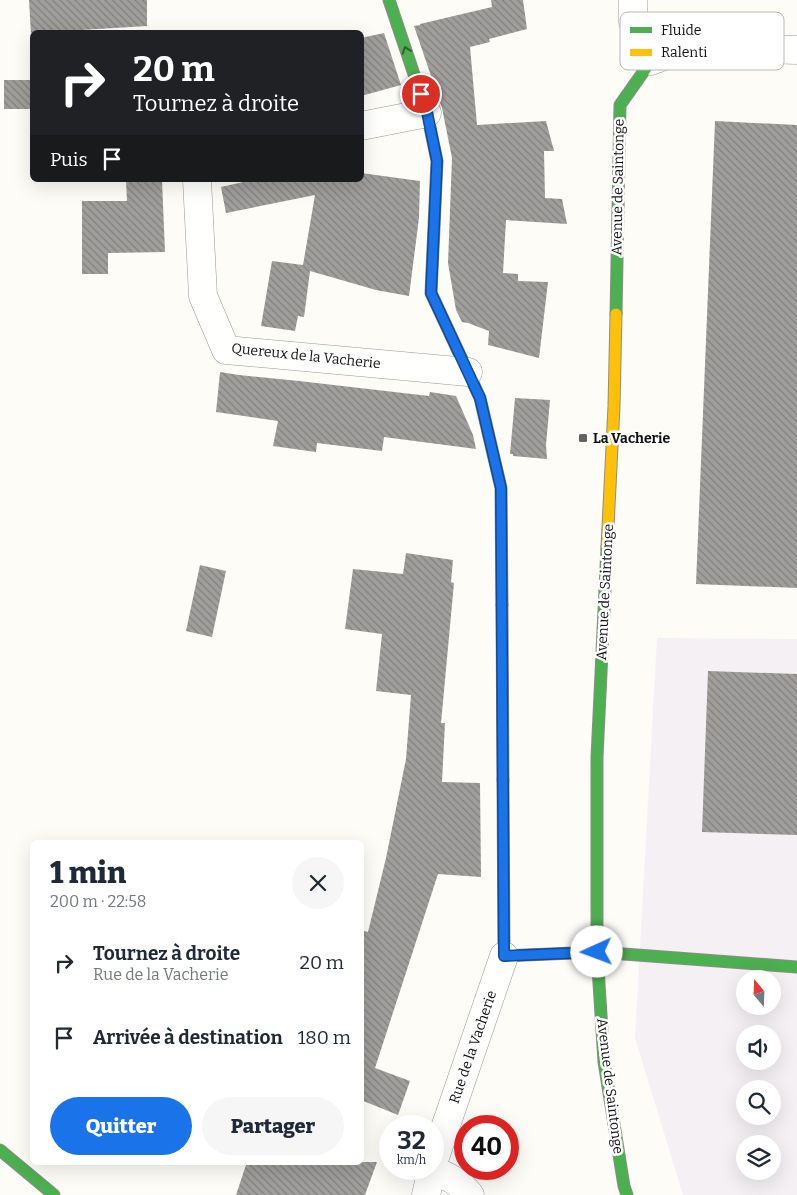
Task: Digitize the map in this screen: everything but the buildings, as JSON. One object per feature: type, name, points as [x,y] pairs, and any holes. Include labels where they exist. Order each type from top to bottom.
[{"type":"street","name":"Rue de la Vacherie","points":[[389,0],[427,112],[437,161],[431,293],[480,398],[501,488],[504,956],[444,1134]]},
{"type":"street","points":[[784,50],[797,50]]},
{"type":"street","name":"Avenue de Saintonge","points":[[627,1195],[604,1062],[597,952],[597,756],[614,406],[620,105],[645,70]]},
{"type":"street","points":[[364,125],[427,112]]},
{"type":"street","name":"Quereux de la Vacherie","points":[[197,182],[203,296],[226,350],[468,372]]},
{"type":"street","points":[[504,956],[597,952],[797,967]]},
{"type":"street","points":[[0,1150],[54,1195]]},
{"type":"street","name":"Rue de la Vacherie","points":[[444,1174],[463,1186],[470,1195]]},
{"type":"shaded area","points":[[657,638],[797,639],[797,1195],[683,1195],[635,1038]]},
{"type":"traffic: fast","points":[[389,0],[427,113],[437,161],[431,293],[480,398],[501,488],[502,605]]},
{"type":"traffic: fast","points":[[616,314],[620,105],[645,70]]},
{"type":"traffic: fast","points":[[607,547],[597,757],[597,952],[604,1062],[627,1195]]},
{"type":"traffic: fast","points":[[503,780],[504,956],[597,952],[797,967]]},
{"type":"traffic: fast","points":[[0,1150],[54,1195]]},
{"type":"traffic: slow","points":[[607,547],[614,406],[616,314]]},
{"type":"traffic: slow","points":[[502,605],[503,780]]},
{"type":"place","name":"La Vacherie","points":[[583,438]]},
{"type":"route","points":[[421,94],[427,112],[437,161],[431,293],[480,398],[501,488],[504,956],[597,952]]}]
